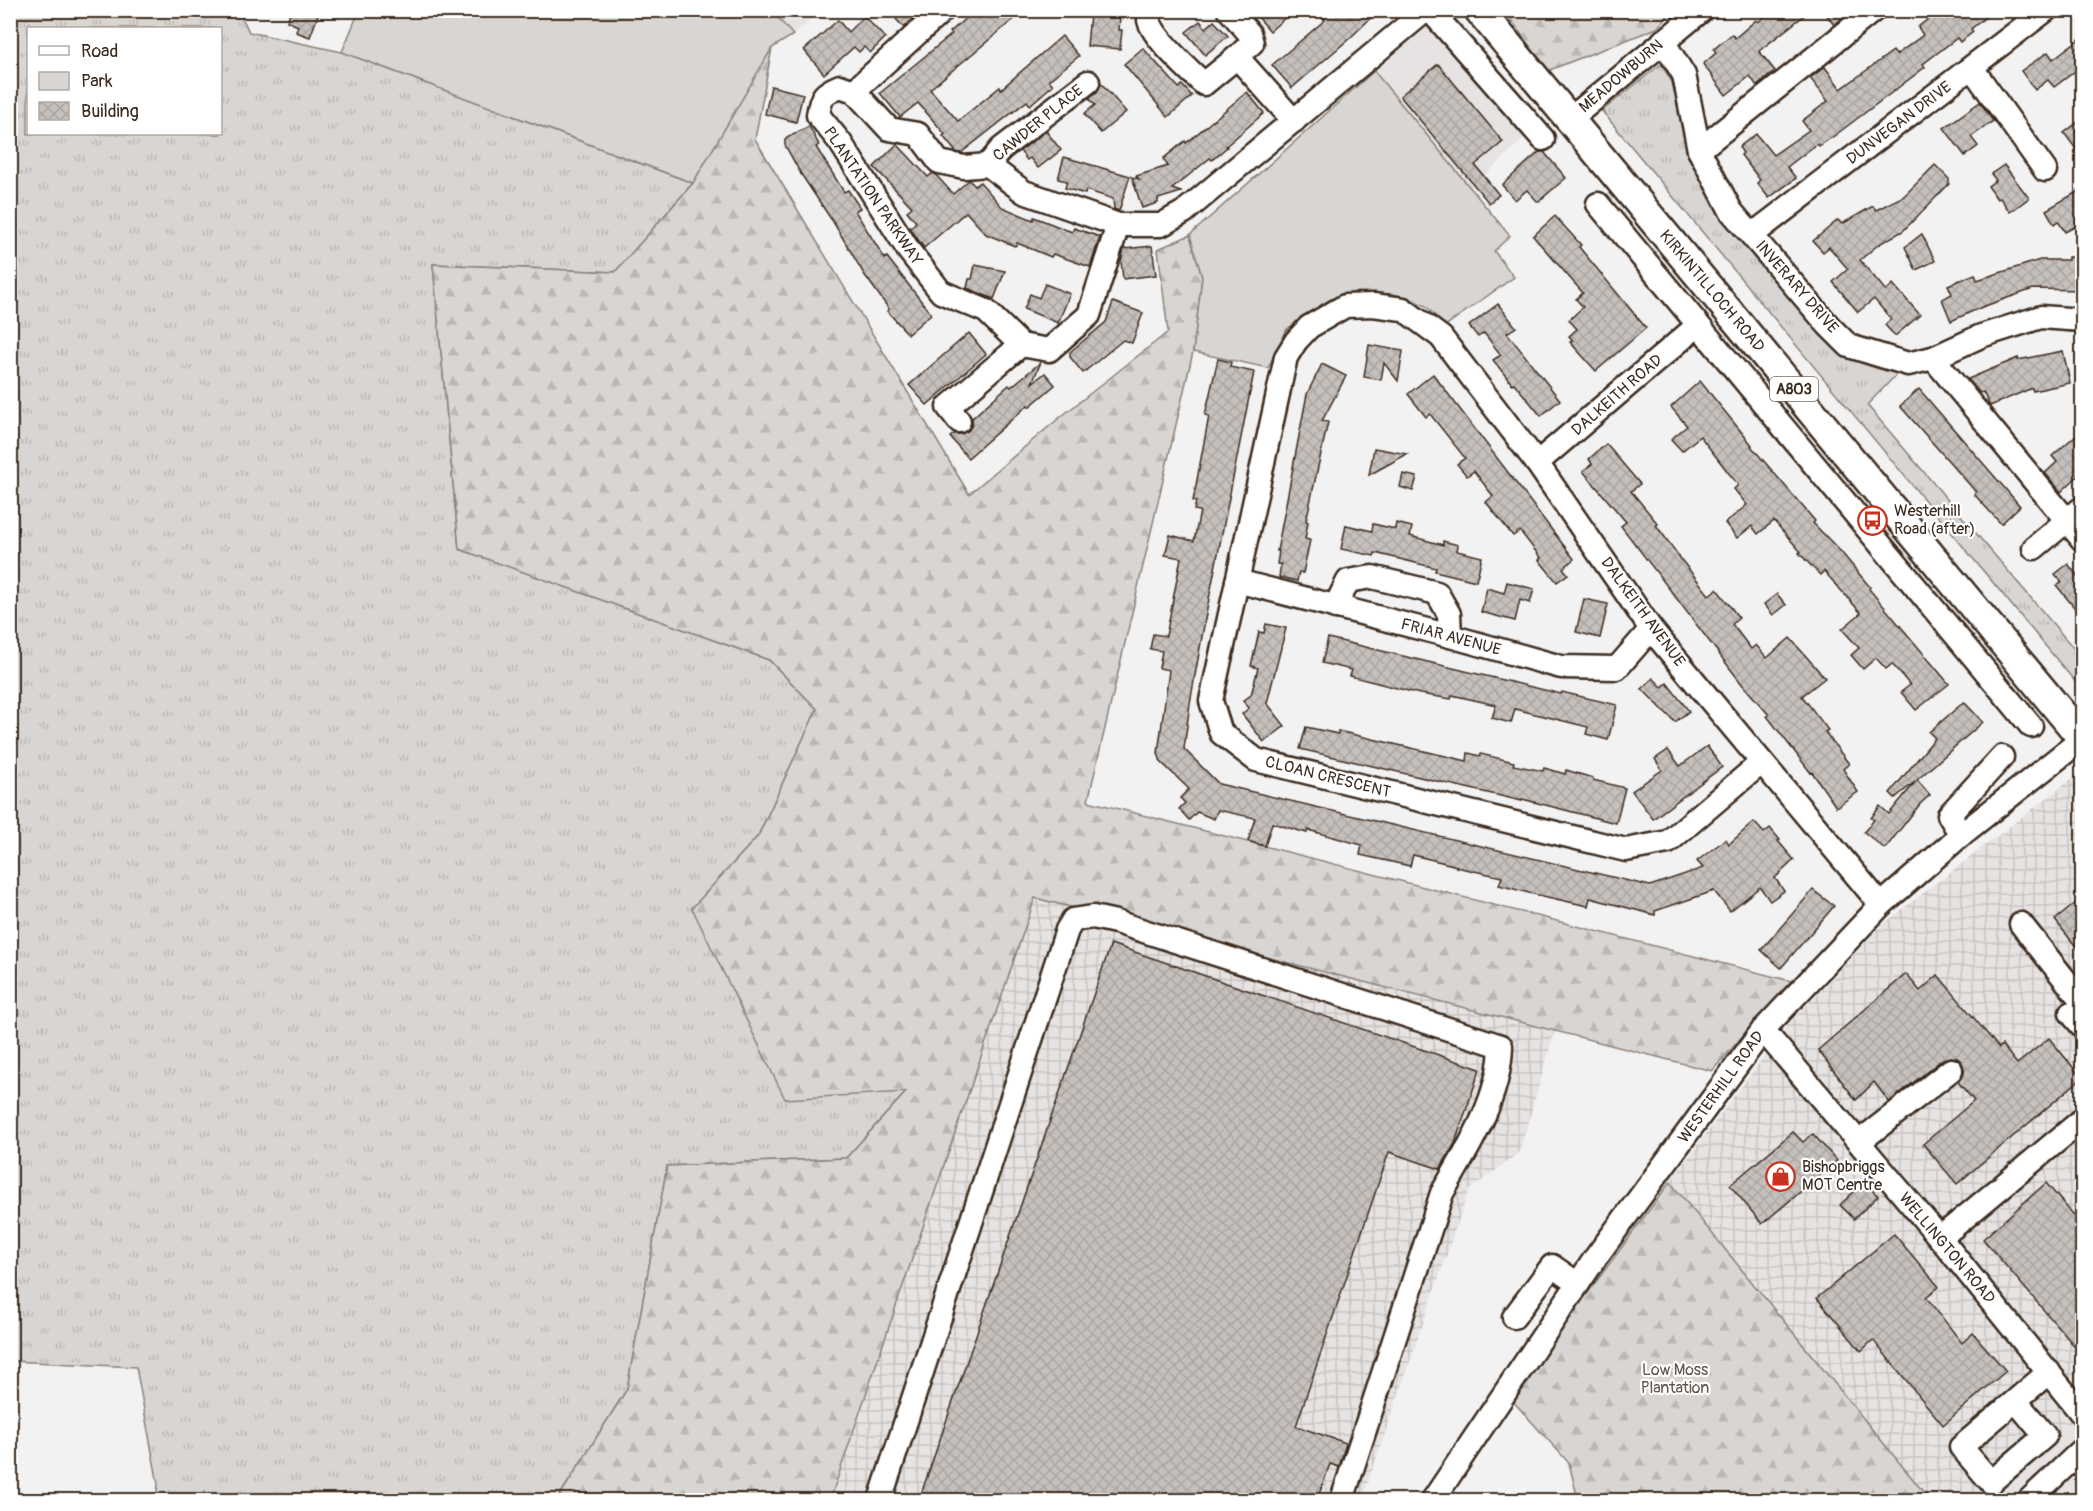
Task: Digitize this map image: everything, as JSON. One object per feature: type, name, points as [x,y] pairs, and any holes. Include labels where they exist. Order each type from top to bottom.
[{"type":"main road","name":"KIRKINTILLOCH ROAD","points":[[1479,10],[2082,739]]},
{"type":"street","points":[[943,10],[854,91],[889,129],[918,135],[939,162],[964,167],[988,165],[1024,192],[1118,225],[1161,225],[1185,213],[1428,10],[1542,139]]},
{"type":"street","points":[[1150,10],[1149,20],[1161,40],[1204,84],[1252,44],[1249,33],[1229,10]]},
{"type":"street","name":"MEADOWBURN","points":[[1569,120],[1702,10]]},
{"type":"street","points":[[1699,150],[1874,10]]},
{"type":"street","name":"DUNVEGAN DRIVE","points":[[1752,235],[2046,10]]},
{"type":"street","name":"INVERARY DRIVE","points":[[1663,41],[1684,75],[1699,150],[1731,211],[1829,326],[1849,346],[1908,364],[1933,358],[1982,336],[2041,317],[2082,320]]},
{"type":"street","points":[[1237,57],[1294,121]]},
{"type":"street","points":[[1972,68],[2045,170]]},
{"type":"street","name":"CAWDER PLACE","points":[[988,165],[1001,150],[1088,82]]},
{"type":"street","name":"PLANTATION PARKWAY","points":[[854,91],[840,86],[826,92],[820,103],[818,115],[840,142],[909,251],[941,292],[986,311],[1021,345]]},
{"type":"street","points":[[1598,204],[2031,726]]},
{"type":"street","points":[[959,421],[948,407],[1021,345],[1049,350],[1089,315],[1118,225]]},
{"type":"street","name":"CLOAN CRESCENT","points":[[1441,337],[1403,309],[1373,305],[1345,306],[1309,327],[1286,357],[1211,701],[1221,733],[1256,760],[1626,850],[1668,842],[1762,762]]},
{"type":"street","name":"DALKEITH ROAD","points":[[1537,463],[1697,326]]},
{"type":"street","name":"DALKEITH AVENUE","points":[[1441,337],[1537,463],[1651,629],[1881,905]]},
{"type":"street","points":[[1933,358],[2074,514],[2082,539]]},
{"type":"street","points":[[2034,548],[2074,514]]},
{"type":"street","points":[[1335,607],[1348,581],[1372,577],[1437,592],[1449,614],[1450,636]]},
{"type":"street","name":"FRIAR AVENUE","points":[[1237,581],[1561,667],[1617,668],[1651,629]]},
{"type":"street","name":"WESTERHILL ROAD","points":[[1433,1500],[1578,1284],[1763,1030],[1881,905],[1961,835],[2082,739]]},
{"type":"street","points":[[1961,835],[1949,815],[2002,757]]},
{"type":"street","points":[[880,1500],[1067,930],[1072,920],[1093,917],[1116,922],[1501,1046],[1501,1066],[1485,1111],[1462,1159],[1442,1193],[1342,1500]]},
{"type":"street","points":[[2021,924],[2079,1013]]},
{"type":"street","name":"WELLINGTON ROAD","points":[[1763,1030],[1940,1238],[2082,1414]]},
{"type":"street","points":[[1858,1142],[1951,1070]]},
{"type":"street","points":[[1940,1238],[2082,1120]]},
{"type":"street","points":[[1514,1317],[1552,1266],[1578,1284]]},
{"type":"street","points":[[2016,1401],[2049,1372]]},
{"type":"street","points":[[2029,1500],[2082,1450]]},
{"type":"shaded area","points":[[772,11],[821,11],[793,35]]},
{"type":"shaded area","points":[[1442,11],[1452,11],[1542,121],[1471,189],[1374,71]]},
{"type":"shaded area","points":[[2082,771],[2082,1409],[2062,1431],[1987,1500],[1930,1500],[1670,1182],[1786,1027],[1882,925]]},
{"type":"shaded area","points":[[1035,898],[1066,906],[1117,898],[1555,1031],[1519,1153],[1469,1190],[1362,1500],[830,1500]]},
{"type":"shaded area","points":[[2082,1409],[2082,1500],[1988,1500],[2062,1431]]},
{"type":"green space","points":[[16,10],[239,11],[249,32],[342,52],[693,183],[615,272],[433,264],[459,549],[769,660],[817,709],[758,836],[692,909],[907,1091],[846,1158],[667,1166],[627,1389],[557,1500],[156,1500],[158,1484],[136,1367],[11,1361],[10,15]]},
{"type":"green space","points":[[359,11],[772,11],[793,35],[772,48],[693,183],[342,52]]},
{"type":"green space","points":[[1505,11],[1673,11],[1657,28],[1547,71]]},
{"type":"green space","points":[[772,48],[755,139],[969,494],[1058,419],[1168,332],[1158,249],[1190,235],[1202,277],[1193,352],[1088,801],[1791,981],[1712,1071],[1035,898],[830,1500],[557,1500],[627,1389],[667,1166],[846,1158],[906,1092],[785,1099],[692,908],[758,836],[817,709],[769,660],[459,549],[433,264],[615,272],[693,183],[680,123]]},
{"type":"green space","points":[[1661,64],[1672,82],[1688,148],[1838,347],[1870,366],[1898,373],[1867,405],[2082,658],[2082,690],[1602,111]]},
{"type":"green space","points":[[1374,71],[1510,236],[1494,251],[1514,277],[1445,326],[1426,306],[1393,294],[1354,292],[1329,300],[1287,329],[1268,368],[1193,352],[1202,277],[1190,235]]},
{"type":"green space","name":"Low Moss Plantation","points":[[1670,1182],[1930,1500],[1578,1500],[1569,1463],[1510,1398]]},
{"type":"building","points":[[291,10],[320,10],[310,37],[296,32],[298,26],[287,21]]},
{"type":"building","points":[[906,10],[922,10],[904,28],[896,19]]},
{"type":"building","points":[[975,10],[1025,10],[930,89],[958,121],[1000,87],[1001,89],[1062,36],[1079,56],[1049,80],[1053,85],[1030,105],[1027,101],[961,153],[956,152],[943,136],[945,134],[918,103],[900,117],[880,93],[952,34],[950,32]]},
{"type":"building","points":[[1266,10],[1294,10],[1270,31],[1258,17]]},
{"type":"building","points":[[1317,10],[1379,10],[1292,88],[1272,65],[1325,20]]},
{"type":"building","points":[[1773,10],[1811,10],[1759,51],[1775,71],[1757,86],[1750,76],[1726,95],[1703,64],[1716,53],[1714,49],[1732,34],[1735,38],[1756,20],[1758,22]]},
{"type":"building","points":[[1823,10],[1844,11],[1847,14],[1834,25]]},
{"type":"building","points":[[1940,10],[1994,10],[1971,29],[1973,32],[1960,42],[1957,38],[1923,64],[1925,67],[1886,97],[1834,136],[1819,146],[1818,144],[1813,147],[1787,167],[1796,178],[1769,198],[1757,183],[1760,180],[1741,155],[1743,153],[1739,147],[1756,134],[1773,155],[1809,130],[1802,121],[1828,101],[1810,78],[1825,67],[1841,89],[1893,51],[1896,55],[1923,35],[1918,27]]},
{"type":"building","points":[[1090,14],[1120,18],[1119,30],[1122,30],[1120,49],[1087,46]]},
{"type":"building","points":[[864,16],[885,38],[870,53],[864,47],[859,52],[854,47],[824,74],[804,50],[838,20],[848,32]]},
{"type":"building","points":[[1200,21],[1206,28],[1214,21],[1228,36],[1205,55],[1186,32]]},
{"type":"building","points":[[2082,37],[2082,66],[2054,87],[2048,80],[2035,90],[2021,71],[2048,52],[2053,59]]},
{"type":"building","points":[[1143,48],[1179,88],[1182,85],[1192,96],[1168,117],[1124,64]]},
{"type":"building","points":[[1438,64],[1503,142],[1475,165],[1499,195],[1489,203],[1400,96]]},
{"type":"building","points":[[1101,83],[1126,112],[1101,133],[1084,114],[1095,105],[1089,98],[1097,92]]},
{"type":"building","points":[[771,86],[803,94],[796,122],[765,114]]},
{"type":"building","points":[[1247,92],[1264,113],[1212,160],[1210,158],[1172,189],[1181,192],[1158,199],[1158,203],[1142,208],[1132,177],[1139,179],[1136,176],[1168,166],[1163,159],[1185,141],[1186,143]]},
{"type":"building","points":[[1980,102],[1993,121],[1971,137],[1978,146],[1965,156],[1944,128]]},
{"type":"building","points":[[2082,119],[2082,157],[2064,133]]},
{"type":"building","points":[[809,126],[819,145],[816,147],[844,192],[848,190],[860,208],[855,211],[885,259],[887,257],[931,314],[908,334],[887,311],[889,309],[864,274],[785,145],[785,139]]},
{"type":"building","points":[[1046,131],[1061,150],[1038,168],[1020,151]]},
{"type":"building","points":[[897,144],[928,177],[933,173],[936,175],[953,194],[969,180],[975,186],[980,182],[1002,207],[1033,220],[1034,217],[1072,232],[1074,228],[1100,237],[1090,267],[1053,254],[1051,257],[1017,243],[1015,246],[986,234],[966,212],[924,248],[910,228],[916,222],[907,211],[912,207],[874,167]]},
{"type":"building","points":[[1539,152],[1544,152],[1566,178],[1538,202],[1527,190],[1515,200],[1502,185]]},
{"type":"building","points":[[1064,157],[1130,176],[1119,211],[1114,209],[1113,199],[1086,190],[1085,194],[1065,188],[1067,181],[1058,179]]},
{"type":"building","points":[[1935,165],[1949,179],[1949,184],[1903,231],[1879,244],[1860,260],[1886,291],[1893,284],[1920,315],[1895,336],[1885,325],[1891,319],[1874,299],[1858,312],[1833,282],[1848,269],[1829,247],[1823,252],[1813,241],[1838,220],[1842,224],[1873,206],[1876,210],[1904,196]]},
{"type":"building","points":[[2004,165],[2029,198],[2010,212],[1988,186],[1996,180],[1991,174]]},
{"type":"building","points":[[2082,189],[2082,223],[2065,232],[2058,221],[2054,224],[2046,210]]},
{"type":"building","points":[[1555,216],[1581,245],[1579,247],[1646,328],[1596,371],[1570,342],[1573,341],[1569,336],[1577,329],[1569,320],[1583,307],[1576,299],[1583,293],[1533,236]]},
{"type":"building","points":[[1922,234],[1935,261],[1916,270],[1905,247]]},
{"type":"building","points":[[1152,246],[1156,275],[1123,279],[1121,261],[1124,249]]},
{"type":"building","points":[[2068,257],[2082,257],[2082,290],[2033,289],[1951,321],[1942,299],[1952,294],[1948,285],[1975,274],[1977,280],[2040,260],[2068,260]]},
{"type":"building","points":[[975,265],[1005,271],[994,299],[967,288]]},
{"type":"building","points":[[1045,284],[1070,294],[1058,323],[1024,309],[1030,294],[1039,298]]},
{"type":"building","points":[[1113,302],[1143,313],[1132,343],[1123,340],[1083,373],[1070,357],[1070,352],[1106,322]]},
{"type":"building","points":[[1498,304],[1516,327],[1507,333],[1560,400],[1541,416],[1493,360],[1501,355],[1484,333],[1478,337],[1469,326]]},
{"type":"building","points":[[969,333],[986,354],[927,405],[909,385]]},
{"type":"building","points":[[1369,345],[1403,351],[1398,381],[1384,363],[1381,380],[1364,377]]},
{"type":"building","points":[[2063,351],[2070,383],[2033,391],[2032,388],[1990,406],[1983,392],[1980,393],[1968,379],[2018,358],[2018,360]]},
{"type":"building","points":[[1218,359],[1231,362],[1230,367],[1254,372],[1207,609],[1184,749],[1219,784],[1650,886],[1703,868],[1697,861],[1726,839],[1729,844],[1754,822],[1764,833],[1770,828],[1794,860],[1775,878],[1784,891],[1770,901],[1760,887],[1730,911],[1714,891],[1655,911],[1655,915],[1590,898],[1588,906],[1529,893],[1499,885],[1502,877],[1413,855],[1410,866],[1360,855],[1362,845],[1272,823],[1265,846],[1248,841],[1255,818],[1218,810],[1214,819],[1197,812],[1189,820],[1179,809],[1185,803],[1180,798],[1189,789],[1161,762],[1158,753],[1169,670],[1159,668],[1162,651],[1150,649],[1153,634],[1166,636],[1181,558],[1165,555],[1170,535],[1194,541],[1200,511],[1194,510],[1196,502],[1193,501],[1209,416],[1205,415]]},
{"type":"building","points":[[1041,362],[1032,383],[1045,373],[1055,385],[1029,407],[1028,405],[968,458],[950,437],[968,431],[972,425],[972,418],[1009,385],[1011,387]]},
{"type":"building","points":[[1322,364],[1346,376],[1322,421],[1328,422],[1306,521],[1308,522],[1305,539],[1310,540],[1303,573],[1299,572],[1297,581],[1279,577],[1281,564],[1277,564],[1279,551],[1277,551],[1307,394]]},
{"type":"building","points":[[1433,374],[1574,559],[1563,568],[1568,574],[1557,582],[1520,531],[1513,536],[1486,502],[1493,496],[1474,471],[1467,476],[1457,464],[1465,458],[1430,414],[1426,417],[1408,394]]},
{"type":"building","points":[[1700,381],[1751,446],[1815,521],[1813,523],[1842,553],[1870,587],[1869,589],[1949,684],[1916,710],[1901,692],[1910,685],[1892,664],[1886,669],[1876,658],[1863,669],[1851,655],[1859,648],[1842,629],[1861,613],[1824,571],[1820,575],[1799,553],[1801,552],[1774,521],[1758,534],[1752,526],[1737,538],[1725,523],[1747,505],[1734,489],[1738,485],[1700,436],[1682,451],[1671,439],[1687,426],[1671,407]]},
{"type":"building","points":[[1919,389],[2020,506],[2001,524],[1974,494],[1976,492],[1900,406]]},
{"type":"building","points":[[2082,430],[2082,472],[2061,492],[2045,473],[2057,462],[2052,456]]},
{"type":"building","points":[[1606,444],[1640,484],[1631,491],[1658,524],[1656,525],[1683,562],[1709,595],[1717,589],[1739,618],[1732,624],[1751,649],[1756,645],[1767,658],[1790,638],[1825,678],[1802,696],[1828,730],[1825,732],[1849,764],[1843,769],[1858,792],[1836,807],[1812,772],[1767,716],[1769,715],[1742,684],[1621,526],[1626,522],[1583,471],[1592,464],[1589,459]]},
{"type":"building","points":[[1374,448],[1407,454],[1369,475]]},
{"type":"building","points":[[1403,474],[1417,477],[1413,491],[1400,487]]},
{"type":"building","points":[[1396,523],[1412,527],[1410,536],[1443,545],[1443,541],[1458,545],[1457,551],[1482,557],[1476,581],[1435,571],[1436,568],[1375,553],[1374,556],[1341,549],[1346,525],[1372,531],[1373,524],[1395,529]]},
{"type":"building","points":[[2068,564],[2082,581],[2082,617],[2057,586],[2062,582],[2055,574]]},
{"type":"building","points":[[1507,582],[1534,589],[1530,603],[1520,600],[1515,621],[1481,612],[1487,588],[1504,593]]},
{"type":"building","points":[[1777,594],[1786,605],[1773,615],[1764,604]]},
{"type":"building","points":[[1584,599],[1608,604],[1600,638],[1576,632]]},
{"type":"building","points":[[1266,624],[1286,628],[1267,703],[1285,726],[1264,742],[1242,714],[1249,708],[1243,701],[1251,695],[1258,668],[1251,666],[1259,632],[1264,633]]},
{"type":"building","points":[[1328,638],[1561,694],[1562,692],[1617,705],[1608,740],[1586,734],[1588,727],[1515,709],[1511,723],[1492,718],[1496,705],[1452,695],[1451,699],[1420,694],[1350,676],[1352,670],[1322,663]]},
{"type":"building","points":[[1653,678],[1662,687],[1667,683],[1689,711],[1675,722],[1642,689]]},
{"type":"building","points":[[1964,702],[1983,722],[1917,780],[1930,795],[1920,804],[1885,849],[1864,832],[1874,820],[1871,818],[1880,806],[1889,814],[1916,781],[1895,798],[1890,793],[1935,738],[1929,732]]},
{"type":"building","points":[[1306,727],[1338,734],[1338,731],[1467,761],[1468,753],[1480,756],[1481,754],[1514,762],[1513,765],[1543,771],[1544,768],[1565,774],[1566,770],[1625,788],[1616,823],[1522,799],[1522,801],[1300,749]]},
{"type":"building","points":[[1707,746],[1722,767],[1653,819],[1632,791],[1662,770],[1655,759],[1668,750],[1680,766]]},
{"type":"building","points":[[1813,890],[1834,906],[1781,968],[1761,950]]},
{"type":"building","points":[[2082,898],[2082,954],[2055,920]]},
{"type":"building","points":[[1111,944],[1480,1069],[1455,1143],[1440,1169],[1389,1152],[1296,1426],[1346,1443],[1339,1467],[1330,1464],[1317,1500],[919,1500]]},
{"type":"building","points":[[1906,974],[1920,991],[1938,975],[1999,1048],[2002,1045],[2017,1064],[2049,1038],[2082,1078],[1957,1184],[1923,1144],[1974,1101],[1958,1082],[1964,1074],[1961,1061],[1950,1057],[1943,1059],[1889,1102],[1874,1082],[1856,1100],[1818,1050]]},
{"type":"building","points":[[1793,1132],[1803,1142],[1813,1134],[1837,1161],[1762,1224],[1730,1185]]},
{"type":"building","points":[[1864,1182],[1878,1196],[1854,1219],[1840,1205]]},
{"type":"building","points":[[2046,1183],[2082,1225],[2082,1355],[1983,1239]]},
{"type":"building","points":[[1894,1234],[1939,1287],[1926,1297],[1962,1343],[1973,1333],[2006,1371],[1943,1425],[1873,1340],[1861,1351],[1817,1298]]},
{"type":"place","name":"Westerhill Road (after)","points":[[1873,520]]},
{"type":"place","name":"Bishopbriggs MOT Centre","points":[[1781,1176]]}]
